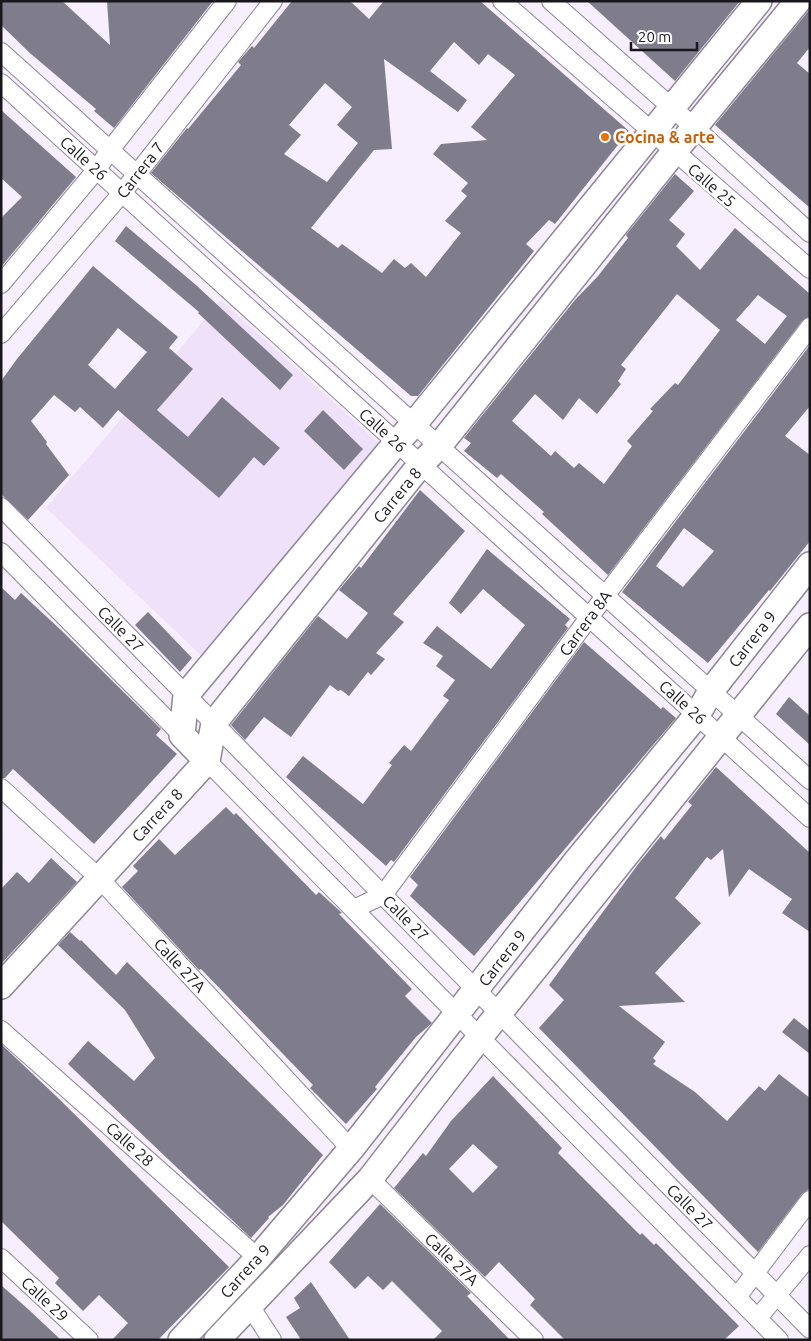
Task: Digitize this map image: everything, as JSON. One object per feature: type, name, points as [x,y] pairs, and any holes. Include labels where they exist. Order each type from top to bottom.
[{"type":"street","points":[[1,284],[97,170],[110,150],[227,1]]},
{"type":"street","name":"Carrera 7","points":[[1,334],[122,193],[273,1]]},
{"type":"street","name":"Calle 25","points":[[502,1],[810,270]]},
{"type":"street","name":"Calle 25","points":[[550,1],[695,128],[810,233]]},
{"type":"street","name":"Carrera 8","points":[[186,695],[414,424],[759,1]]},
{"type":"street","name":"Carrera 8","points":[[1,986],[207,761],[214,723],[421,464],[439,446],[674,152],[798,1]]},
{"type":"street","name":"Calle 26","points":[[1,52],[810,780]]},
{"type":"street","name":"Calle 26","points":[[1,83],[810,818]]},
{"type":"street","name":"Carrera 8A","points":[[354,909],[383,895],[605,596],[810,327]]},
{"type":"street","name":"Calle 27","points":[[1,507],[755,1273],[808,1323]]},
{"type":"street","name":"Calle 27","points":[[1,552],[778,1339]]},
{"type":"street","name":"Carrera 9","points":[[181,1340],[258,1258],[351,1150],[578,859],[696,714],[711,691],[810,565]]},
{"type":"street","name":"Carrera 9","points":[[218,1340],[370,1179],[480,1037],[810,626]]},
{"type":"street","points":[[182,735],[186,695]]},
{"type":"street","name":"Calle 27A","points":[[1,788],[99,878],[351,1150]]},
{"type":"street","name":"Calle 28","points":[[1,1030],[258,1258]]},
{"type":"street","name":"Calle 27A","points":[[370,1179],[534,1340]]},
{"type":"street","points":[[737,1297],[810,1200]]},
{"type":"street","points":[[758,1318],[810,1255]]},
{"type":"street","name":"Calle 29","points":[[1,1258],[89,1340]]},
{"type":"street","points":[[250,1306],[272,1340]]},
{"type":"street","points":[[778,1339],[808,1323]]},
{"type":"shaded area","points":[[221,300],[383,447],[207,661],[46,508]]},
{"type":"building","points":[[1,1],[62,1],[110,45],[107,1],[213,1],[114,128],[94,111],[96,109],[31,54],[1,25]]},
{"type":"building","points":[[292,1],[350,1],[369,19],[384,1],[480,1],[629,131],[555,224],[549,220],[526,244],[534,251],[418,396],[411,396],[151,173],[241,65],[238,62],[252,46],[254,48]],"holes":[[[454,42],[479,65],[488,54],[515,75],[471,127],[487,140],[441,144],[433,154],[468,183],[461,191],[467,196],[445,221],[461,233],[426,277],[411,263],[405,268],[394,259],[382,273],[342,244],[338,248],[311,228],[374,150],[392,149],[384,59],[458,112],[467,100],[430,71]],[[325,83],[352,107],[337,125],[358,143],[327,182],[284,154],[301,135],[289,125]]]},
{"type":"building","points":[[587,1],[740,1],[675,81]]},
{"type":"building","points":[[810,9],[810,47],[797,63],[810,74],[810,208],[715,125]]},
{"type":"building","points":[[1,110],[76,177],[1,267],[1,218],[22,197],[1,178]]},
{"type":"building","points":[[675,174],[694,191],[669,220],[685,234],[676,246],[700,270],[735,228],[810,294],[810,317],[802,321],[608,575],[542,514],[544,512],[501,474],[497,478],[464,451],[471,443],[464,438],[575,300],[598,276],[628,238],[626,235]],"holes":[[[677,294],[720,330],[678,385],[675,383],[650,409],[653,411],[627,441],[632,446],[604,484],[579,463],[574,468],[555,451],[551,456],[512,421],[535,394],[563,420],[579,398],[597,414],[621,384],[618,381],[626,369],[621,365]],[[758,295],[787,316],[765,344],[736,320]]]},
{"type":"building","points":[[126,226],[196,285],[293,375],[280,390],[199,312],[115,241]]},
{"type":"building","points":[[93,266],[178,337],[169,348],[193,369],[157,410],[188,437],[222,397],[280,448],[264,466],[254,457],[219,498],[118,410],[103,428],[80,407],[75,412],[54,395],[31,421],[69,475],[28,520],[1,494],[1,381]],"holes":[[[118,328],[147,352],[115,389],[88,365]]]},
{"type":"building","points":[[810,345],[810,406],[785,436],[810,455],[810,541],[708,663],[622,592]],"holes":[[[684,528],[714,551],[683,587],[656,566]]]},
{"type":"building","points":[[323,410],[363,449],[344,470],[304,431]]},
{"type":"building","points":[[420,490],[465,531],[393,614],[404,622],[376,653],[385,659],[371,675],[368,672],[349,696],[330,685],[291,737],[264,717],[245,740],[231,725],[318,616],[347,639],[368,613],[339,590],[359,566],[361,568]]},
{"type":"building","points":[[487,549],[570,619],[565,625],[568,628],[394,862],[391,860],[386,866],[286,777],[303,756],[363,804],[392,765],[389,763],[404,745],[411,751],[449,700],[443,696],[455,680],[436,666],[443,656],[423,643],[437,626],[491,669],[525,625],[483,589],[461,614],[449,603]]},
{"type":"building","points":[[1,587],[15,600],[21,593],[62,631],[161,729],[156,735],[177,754],[94,844],[13,769],[5,778],[1,778]]},
{"type":"building","points":[[148,612],[192,658],[180,672],[135,625]]},
{"type":"building","points":[[584,642],[661,709],[663,707],[676,718],[474,956],[410,896],[418,885],[410,877]]},
{"type":"building","points":[[789,697],[810,716],[810,745],[776,714]]},
{"type":"building","points":[[716,767],[810,853],[810,932],[782,913],[792,899],[749,869],[729,897],[723,849],[711,860],[707,857],[675,898],[701,923],[655,973],[685,1002],[619,1006],[665,1042],[653,1058],[656,1061],[653,1064],[695,1092],[727,1121],[759,1086],[765,1091],[779,1074],[810,1098],[810,1188],[802,1194],[758,1252],[539,1028],[564,1000],[549,985],[639,863],[661,836],[664,840],[692,805],[688,802]]},
{"type":"building","points":[[226,807],[234,815],[236,813],[316,895],[319,892],[342,913],[339,914],[412,989],[405,996],[432,1023],[416,1037],[375,1087],[377,1089],[346,1124],[310,1088],[313,1085],[201,969],[199,970],[122,887],[138,871],[133,866],[159,839],[175,855]]},
{"type":"building","points":[[51,858],[77,882],[1,964],[1,889],[17,872],[29,883]]},
{"type":"building","points":[[70,932],[81,940],[116,975],[127,962],[323,1155],[283,1205],[268,1217],[251,1238],[68,1064],[88,1041],[134,1081],[155,1058],[125,1010],[58,945]]},
{"type":"building","points":[[794,1018],[810,1031],[810,1054],[782,1032]]},
{"type":"building","points":[[1,1044],[229,1267],[158,1340],[112,1340],[128,1323],[99,1295],[83,1311],[55,1283],[59,1278],[1,1221]]},
{"type":"building","points":[[493,1076],[562,1148],[558,1153],[640,1235],[642,1233],[654,1245],[656,1243],[739,1326],[724,1340],[565,1340],[530,1305],[535,1299],[499,1262],[485,1277],[394,1188],[423,1153],[426,1156],[451,1121]],"holes":[[[473,1144],[498,1167],[473,1193],[449,1169]]]},
{"type":"building","points":[[380,1204],[471,1293],[467,1296],[510,1340],[433,1340],[442,1331],[392,1281],[383,1290],[368,1276],[355,1289],[329,1262]]},
{"type":"building","points":[[311,1282],[350,1340],[301,1340],[286,1317],[300,1308],[294,1298]]},
{"type":"building","points":[[1,1285],[28,1309],[61,1340],[1,1340]]},
{"type":"place","name":"Cocina & arte","points":[[605,137]]}]
